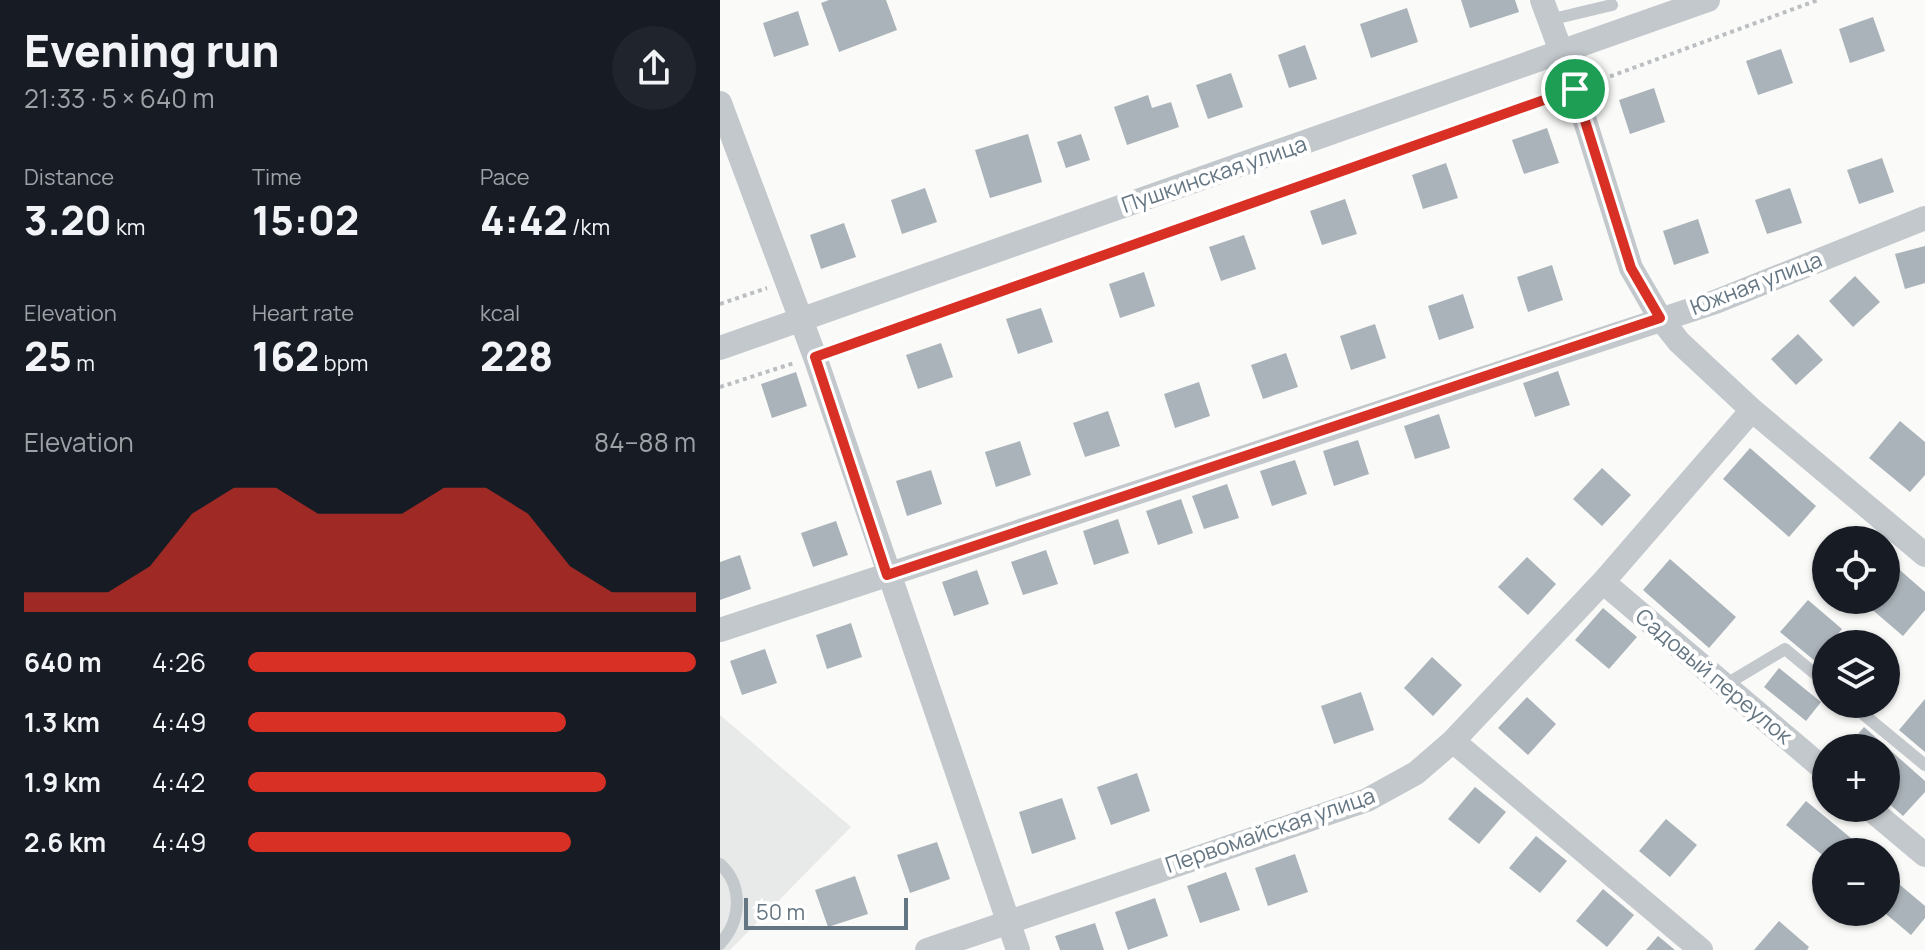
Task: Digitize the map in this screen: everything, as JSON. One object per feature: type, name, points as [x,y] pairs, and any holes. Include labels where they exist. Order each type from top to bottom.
[{"type":"street","name":"Пушкинская улица","points":[[720,348],[1708,0]]},
{"type":"street","points":[[1546,10],[1575,89],[1631,268],[1660,318],[1679,342],[1752,410],[1925,555]]},
{"type":"street","points":[[720,103],[728,150],[788,280],[1018,950]]},
{"type":"street","name":"Южная улица","points":[[720,630],[1715,302],[1925,218]]},
{"type":"street","name":"Первомайская улица","points":[[927,950],[1367,800],[1416,773],[1453,741],[1603,582],[1752,410]]},
{"type":"street","name":"Садовый переулок","points":[[1603,582],[1812,759]]},
{"type":"street","points":[[1453,741],[1701,950]]},
{"type":"street","points":[[1886,822],[1925,855]]},
{"type":"lane","points":[[1546,10],[1612,5]]},
{"type":"lane","points":[[1725,685],[1785,649],[1812,671]]},
{"type":"lane","points":[[1868,718],[1925,765]]},
{"type":"lane","points":[[720,864],[733,876],[738,895],[730,933],[720,944]]},
{"type":"path","points":[[720,387],[815,357],[1818,0]]},
{"type":"path","points":[[720,304],[788,280]]},
{"type":"shaded area","points":[[720,715],[851,827],[730,950],[720,950]]},
{"type":"building","points":[[829,0],[886,0],[897,30],[839,52],[821,3]]},
{"type":"building","points":[[1461,0],[1515,0],[1519,12],[1470,28]]},
{"type":"building","points":[[1407,8],[1418,42],[1371,58],[1360,24]]},
{"type":"building","points":[[798,11],[809,45],[774,57],[763,23]]},
{"type":"building","points":[[1873,17],[1885,51],[1850,63],[1839,29]]},
{"type":"building","points":[[1305,45],[1317,79],[1289,88],[1278,55]]},
{"type":"building","points":[[1781,49],[1793,83],[1758,95],[1746,61]]},
{"type":"building","points":[[1231,73],[1243,107],[1208,119],[1196,85]]},
{"type":"building","points":[[1654,88],[1665,122],[1630,134],[1619,100]]},
{"type":"building","points":[[1148,95],[1152,108],[1171,102],[1179,127],[1127,145],[1114,107]]},
{"type":"building","points":[[1547,128],[1559,163],[1524,174],[1512,140]]},
{"type":"building","points":[[1028,134],[1042,182],[990,198],[975,150]]},
{"type":"building","points":[[1081,134],[1090,160],[1066,168],[1057,142]]},
{"type":"building","points":[[1882,158],[1894,192],[1859,204],[1847,170]]},
{"type":"building","points":[[1446,163],[1458,198],[1423,209],[1412,175]]},
{"type":"building","points":[[925,188],[937,222],[902,234],[891,200]]},
{"type":"building","points":[[1790,188],[1802,223],[1767,234],[1755,200]]},
{"type":"building","points":[[1345,199],[1357,234],[1322,245],[1310,211]]},
{"type":"building","points":[[1698,219],[1709,253],[1674,265],[1663,231]]},
{"type":"building","points":[[844,223],[856,257],[821,269],[810,235]]},
{"type":"building","points":[[1244,235],[1256,269],[1221,281],[1209,247]]},
{"type":"building","points":[[1925,246],[1925,283],[1905,289],[1895,254]]},
{"type":"building","points":[[1552,265],[1563,300],[1528,312],[1517,277]]},
{"type":"building","points":[[1144,272],[1155,306],[1120,318],[1109,284]]},
{"type":"building","points":[[1855,276],[1880,302],[1853,327],[1829,301]]},
{"type":"building","points":[[1463,294],[1474,328],[1439,340],[1428,306]]},
{"type":"building","points":[[1041,308],[1053,342],[1018,354],[1006,319]]},
{"type":"building","points":[[1375,324],[1386,358],[1351,370],[1340,336]]},
{"type":"building","points":[[1798,334],[1823,360],[1796,385],[1771,359]]},
{"type":"building","points":[[941,343],[953,377],[918,389],[906,355]]},
{"type":"building","points":[[1286,353],[1298,387],[1263,399],[1251,365]]},
{"type":"building","points":[[1558,371],[1570,405],[1535,417],[1523,383]]},
{"type":"building","points":[[796,372],[807,406],[772,418],[761,384]]},
{"type":"building","points":[[1199,382],[1210,416],[1175,428],[1164,394]]},
{"type":"building","points":[[1108,411],[1120,446],[1085,457],[1073,423]]},
{"type":"building","points":[[1439,414],[1450,448],[1415,459],[1404,426]]},
{"type":"building","points":[[1900,421],[1925,442],[1925,475],[1910,492],[1869,458]]},
{"type":"building","points":[[1358,440],[1369,474],[1334,486],[1323,451]]},
{"type":"building","points":[[1020,441],[1031,475],[996,487],[985,452]]},
{"type":"building","points":[[1750,448],[1816,506],[1789,537],[1723,479]]},
{"type":"building","points":[[1295,460],[1307,494],[1272,506],[1260,471]]},
{"type":"building","points":[[1602,468],[1631,495],[1602,526],[1573,499]]},
{"type":"building","points":[[931,470],[942,504],[907,516],[896,481]]},
{"type":"building","points":[[1227,484],[1239,518],[1204,529],[1192,496]]},
{"type":"building","points":[[1181,499],[1193,533],[1158,545],[1146,511]]},
{"type":"building","points":[[1118,519],[1129,553],[1094,565],[1083,531]]},
{"type":"building","points":[[836,521],[848,555],[813,567],[801,533]]},
{"type":"building","points":[[1046,550],[1058,584],[1023,595],[1011,562]]},
{"type":"building","points":[[740,555],[751,589],[720,600],[720,562]]},
{"type":"building","points":[[1527,557],[1556,584],[1528,615],[1498,587]]},
{"type":"building","points":[[1670,559],[1736,617],[1709,648],[1643,590]]},
{"type":"building","points":[[977,570],[989,604],[954,616],[942,582]]},
{"type":"building","points":[[1900,570],[1925,592],[1925,610],[1903,636],[1900,630],[1877,614],[1900,614]]},
{"type":"building","points":[[1808,600],[1812,603],[1812,614],[1824,614],[1842,629],[1812,630],[1812,659],[1780,632]]},
{"type":"building","points":[[1603,608],[1637,637],[1609,669],[1575,640]]},
{"type":"building","points":[[851,623],[862,657],[827,669],[816,635]]},
{"type":"building","points":[[765,649],[777,683],[742,695],[730,661]]},
{"type":"building","points":[[1432,657],[1462,685],[1433,716],[1404,688]]},
{"type":"building","points":[[1779,668],[1812,695],[1812,713],[1806,721],[1764,687]]},
{"type":"building","points":[[1361,692],[1374,730],[1334,744],[1321,706]]},
{"type":"building","points":[[1527,697],[1556,724],[1528,755],[1498,728]]},
{"type":"building","points":[[1925,699],[1925,752],[1899,730]]},
{"type":"building","points":[[1864,727],[1872,734],[1858,734]]},
{"type":"building","points":[[1900,759],[1925,781],[1925,792],[1903,816],[1900,813]]},
{"type":"building","points":[[1137,773],[1150,811],[1111,825],[1097,787]]},
{"type":"building","points":[[1475,787],[1506,812],[1479,844],[1448,819]]},
{"type":"building","points":[[1062,798],[1076,839],[1032,854],[1019,812]]},
{"type":"building","points":[[1806,801],[1812,806],[1812,822],[1831,822],[1851,838],[1812,838],[1812,846],[1786,825]]},
{"type":"building","points":[[1666,819],[1697,845],[1670,877],[1639,851]]},
{"type":"building","points":[[1536,836],[1567,861],[1540,893],[1509,868]]},
{"type":"building","points":[[937,842],[950,879],[910,893],[897,855]]},
{"type":"building","points":[[1295,854],[1308,892],[1268,906],[1255,868]]},
{"type":"building","points":[[1226,872],[1240,910],[1200,923],[1187,886]]},
{"type":"building","points":[[855,876],[868,914],[828,927],[815,890]]},
{"type":"building","points":[[1900,885],[1925,906],[1925,918],[1911,935],[1900,926]]},
{"type":"building","points":[[1603,889],[1634,915],[1607,947],[1576,921]]},
{"type":"building","points":[[1155,898],[1168,936],[1128,950],[1115,912]]},
{"type":"building","points":[[1779,921],[1809,947],[1807,950],[1754,950]]},
{"type":"building","points":[[1095,923],[1104,950],[1060,950],[1055,936]]},
{"type":"building","points":[[1658,936],[1675,950],[1646,950]]},
{"type":"route","points":[[1575,89],[1631,268],[1660,318],[887,575],[815,357],[1575,89]]}]
